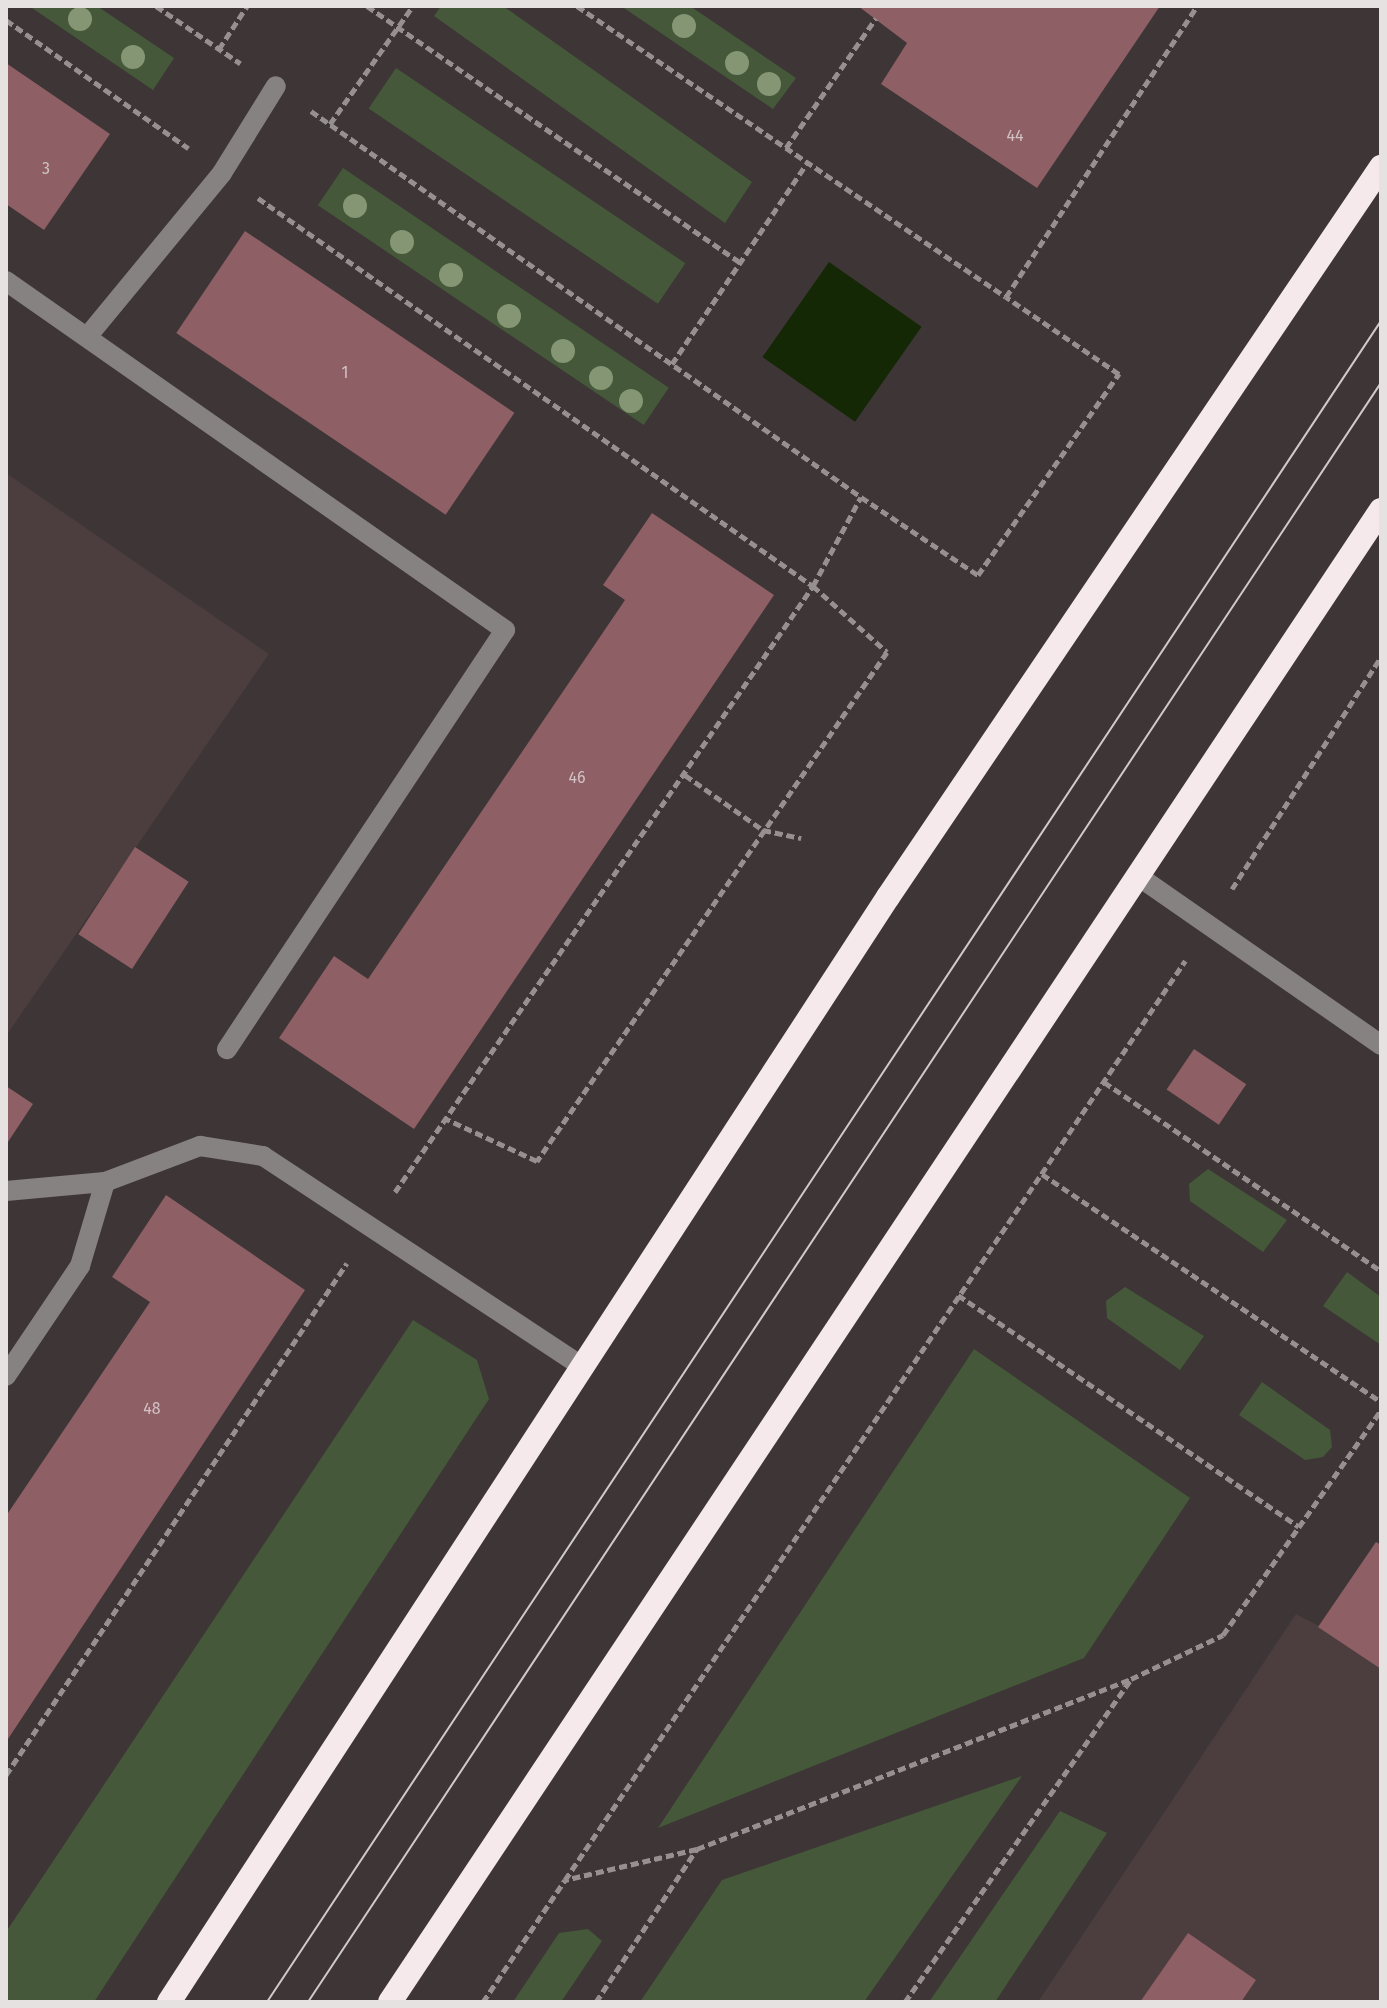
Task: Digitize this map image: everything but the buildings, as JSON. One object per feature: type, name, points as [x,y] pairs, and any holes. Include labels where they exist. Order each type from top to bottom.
[{"type":"highway","points":[[169,2002],[888,897],[1381,167]]},
{"type":"highway","points":[[390,2002],[1381,510]]},
{"type":"lane","points":[[87,337],[222,173],[276,86]]},
{"type":"lane","points":[[6,281],[505,630],[227,1049]]},
{"type":"lane","points":[[1138,876],[1378,1035]]},
{"type":"lane","points":[[6,1191],[105,1182],[200,1146],[263,1156],[582,1366]]},
{"type":"lane","points":[[6,1376],[80,1266],[105,1182]]},
{"type":"path","points":[[156,6],[276,86],[861,497],[978,575],[1119,374],[577,6]]},
{"type":"path","points":[[219,49],[247,6]]},
{"type":"path","points":[[367,6],[741,263]]},
{"type":"path","points":[[330,124],[413,6]]},
{"type":"path","points":[[1006,297],[1197,6]]},
{"type":"path","points":[[786,148],[876,18]]},
{"type":"path","points":[[6,20],[813,586],[887,652],[537,1161],[446,1119]]},
{"type":"path","points":[[672,364],[807,163]]},
{"type":"path","points":[[6,1775],[371,1226],[813,586],[861,497]]},
{"type":"path","points":[[483,2002],[1104,1082],[1381,657]]},
{"type":"path","points":[[685,775],[763,830],[801,838]]},
{"type":"path","points":[[1104,1082],[1381,1271]]},
{"type":"path","points":[[1042,1174],[1381,1402]]},
{"type":"path","points":[[958,1295],[1299,1527]]},
{"type":"path","points":[[565,1880],[697,1849],[1131,1679],[1223,1635],[1381,1410]]},
{"type":"path","points":[[905,2002],[1131,1679]]},
{"type":"path","points":[[596,2002],[697,1849]]},
{"type":"shaded area","points":[[29,6],[97,6],[174,58],[153,90]]},
{"type":"shaded area","points":[[441,6],[503,6],[752,182],[725,223],[434,16]]},
{"type":"shaded area","points":[[621,6],[690,6],[796,78],[773,109]]},
{"type":"shaded area","points":[[396,68],[685,263],[658,304],[369,109]]},
{"type":"shaded area","points":[[343,168],[669,388],[644,425],[318,205]]},
{"type":"shaded area","points":[[829,262],[922,327],[855,422],[762,357]]},
{"type":"shaded area","points":[[6,473],[269,654],[6,1036]]},
{"type":"shaded area","points":[[1208,1169],[1287,1220],[1263,1252],[1190,1201],[1189,1184]]},
{"type":"shaded area","points":[[1347,1272],[1381,1297],[1381,1345],[1323,1306]]},
{"type":"shaded area","points":[[1125,1287],[1204,1336],[1180,1370],[1107,1318],[1106,1301]]},
{"type":"shaded area","points":[[413,1320],[477,1360],[489,1399],[94,2002],[6,2002],[6,1932]]},
{"type":"shaded area","points":[[974,1349],[1190,1498],[1084,1658],[658,1828]]},
{"type":"shaded area","points":[[1262,1382],[1330,1430],[1332,1447],[1323,1457],[1305,1460],[1239,1415]]},
{"type":"shaded area","points":[[1376,1542],[1381,1545],[1381,2002],[1038,2002],[1296,1614],[1319,1626]]},
{"type":"shaded area","points":[[1022,1776],[864,2002],[640,2002],[722,1880]]},
{"type":"shaded area","points":[[1060,1811],[1107,1833],[995,2002],[929,2002]]},
{"type":"shaded area","points":[[588,1929],[602,1941],[561,2002],[513,2002],[559,1933]]},
{"type":"tram line","points":[[267,2002],[1381,321]]},
{"type":"tram line","points":[[308,2002],[1381,383]]}]
